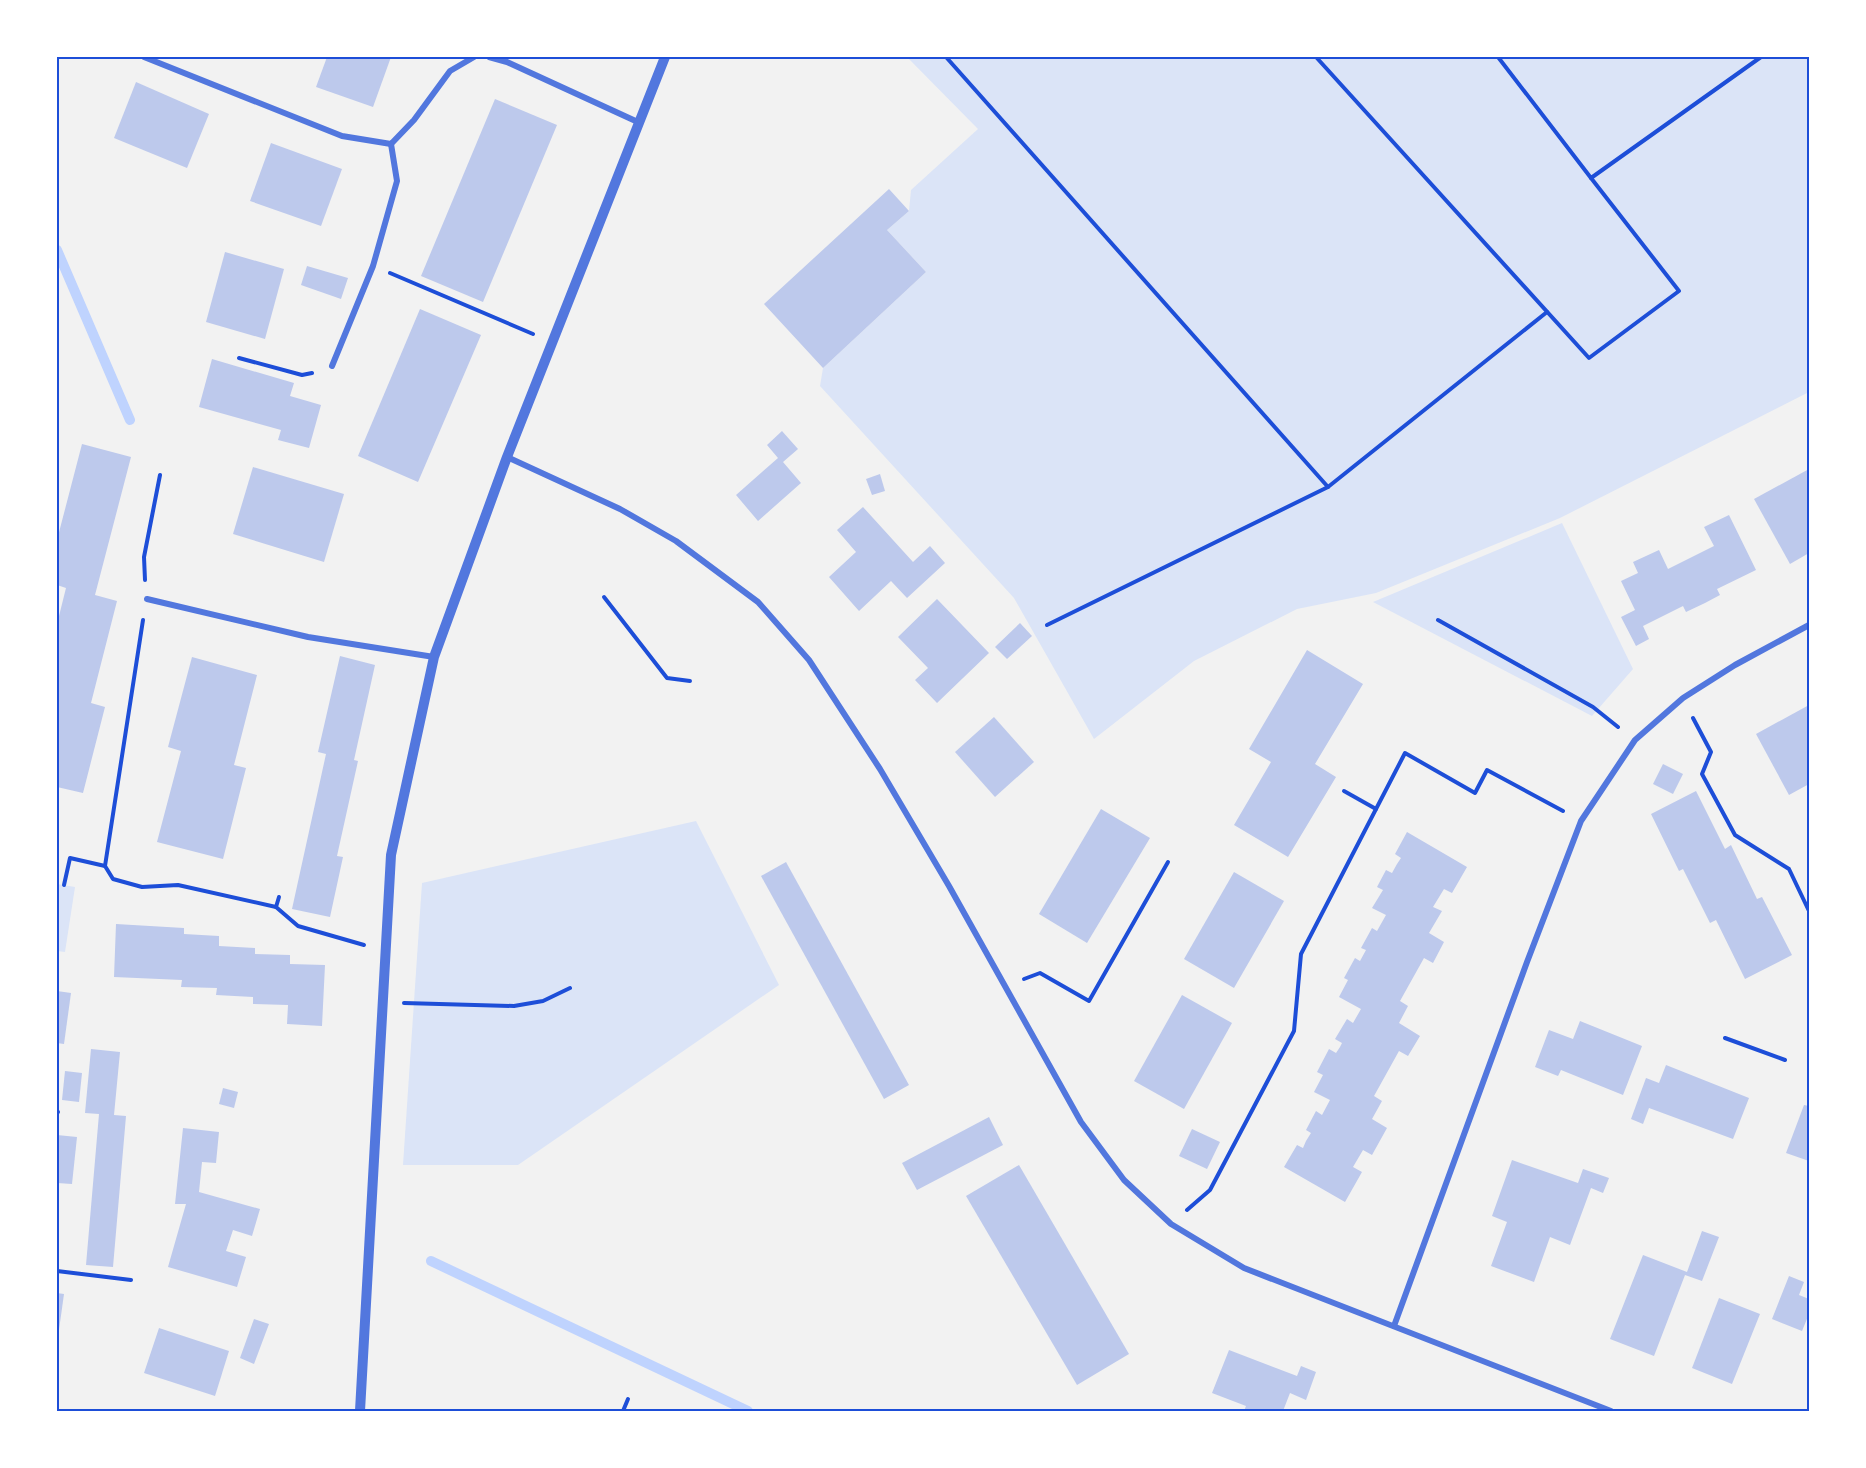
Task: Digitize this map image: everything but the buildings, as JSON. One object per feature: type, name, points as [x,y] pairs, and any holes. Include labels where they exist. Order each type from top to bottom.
[{"type":"street","points":[[144,57],[342,136],[390,144]]},
{"type":"street","points":[[390,144],[414,120],[450,71],[474,57]]},
{"type":"street","points":[[489,57],[507,62],[640,123]]},
{"type":"street","points":[[360,1411],[391,855],[434,657],[507,456],[665,57]]},
{"type":"street","points":[[332,366],[373,266],[397,181],[390,144]]},
{"type":"street","points":[[507,456],[620,508],[676,541],[758,602],[809,660],[874,759],[949,886],[1081,1122],[1124,1180],[1171,1224],[1244,1268],[1611,1411]]},
{"type":"street","points":[[147,599],[308,637],[434,657]]},
{"type":"street","points":[[1394,1326],[1581,821],[1635,740],[1683,698],[1735,665],[1809,626]]},
{"type":"path","points":[[946,57],[1328,487]]},
{"type":"path","points":[[1316,57],[1589,358],[1679,291],[1498,57]]},
{"type":"path","points":[[1591,178],[1761,57]]},
{"type":"path","points":[[373,266],[553,342]]},
{"type":"path","points":[[1047,625],[1328,487],[1547,312]]},
{"type":"path","points":[[239,358],[302,375],[332,366]]},
{"type":"path","points":[[160,475],[144,557],[147,599],[105,866],[113,879],[142,887],[178,885],[276,907],[298,926],[355,943],[385,949]]},
{"type":"path","points":[[604,597],[667,678],[690,681]]},
{"type":"path","points":[[1438,620],[1593,707],[1635,740]]},
{"type":"path","points":[[1683,698],[1712,752],[1702,774],[1735,835],[1789,869],[1809,910]]},
{"type":"path","points":[[1171,1224],[1210,1190],[1294,1031],[1301,954],[1405,753],[1475,793],[1487,770],[1581,821]]},
{"type":"path","points":[[1344,791],[1376,809]]},
{"type":"path","points":[[64,885],[70,858],[105,866]]},
{"type":"path","points":[[1005,986],[1040,973],[1089,1001],[1168,862]]},
{"type":"path","points":[[276,907],[279,897]]},
{"type":"path","points":[[382,1002],[514,1006],[543,1001],[570,988]]},
{"type":"path","points":[[1725,1038],[1785,1060]]},
{"type":"path","points":[[57,1271],[131,1280]]},
{"type":"path","points":[[624,1411],[628,1399]]},
{"type":"shaded area","points":[[907,57],[1809,57],[1809,392],[1560,518],[1376,593],[1297,609],[1194,661],[1094,739],[1014,598],[820,386],[823,368],[926,272],[887,230],[909,211],[911,190],[978,129]]},
{"type":"shaded area","points":[[1562,523],[1633,669],[1592,716],[1373,602]]},
{"type":"shaded area","points":[[696,821],[779,985],[518,1165],[403,1165],[422,883]]},
{"type":"shaded area","points":[[57,884],[75,887],[65,952],[57,951]]},
{"type":"waterway","points":[[57,250],[130,420]]},
{"type":"waterway","points":[[431,1261],[748,1411]]}]
